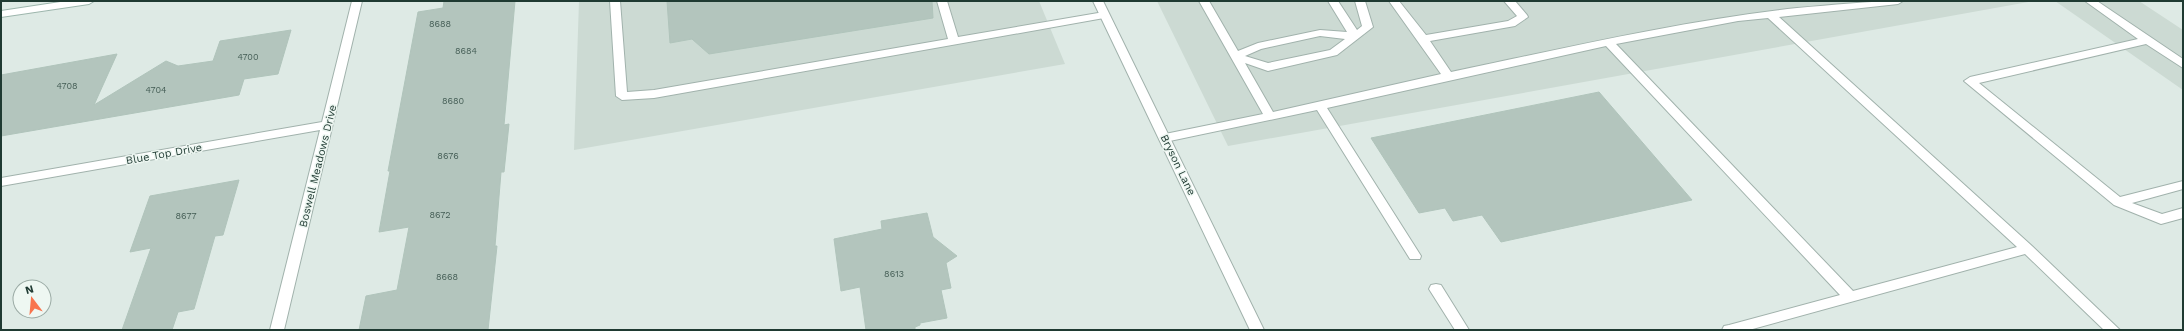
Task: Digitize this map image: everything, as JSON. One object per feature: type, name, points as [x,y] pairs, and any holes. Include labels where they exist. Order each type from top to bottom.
[{"type":"street","points":[[1,14],[89,1]]},
{"type":"street","name":"Boswell Meadows Drive","points":[[277,330],[357,1]]},
{"type":"street","points":[[615,1],[622,96],[654,94],[1104,15]]},
{"type":"street","points":[[942,1],[954,42]]},
{"type":"street","name":"Bryson Lane","points":[[1098,1],[1257,330]]},
{"type":"street","points":[[1204,1],[1270,117]]},
{"type":"street","points":[[1333,1],[1355,36]]},
{"type":"street","points":[[1235,56],[1268,67],[1332,53],[1368,27],[1360,1]]},
{"type":"street","points":[[1394,1],[1423,39],[1448,76]]},
{"type":"street","points":[[1423,39],[1511,24],[1522,17],[1509,1]]},
{"type":"street","points":[[1165,138],[1270,117],[1448,76],[1608,42],[1732,20],[1898,1]]},
{"type":"street","points":[[2090,1],[2183,64]]},
{"type":"street","points":[[1771,15],[2113,330]]},
{"type":"street","points":[[1235,56],[1258,46],[1320,33],[1355,36]]},
{"type":"street","points":[[2146,40],[1970,81],[2118,202],[2161,219],[2183,213]]},
{"type":"street","points":[[1608,42],[1850,297]]},
{"type":"street","points":[[1320,106],[1415,256]]},
{"type":"street","name":"Blue Top Drive","points":[[1,182],[328,125]]},
{"type":"street","points":[[2118,202],[2183,185]]},
{"type":"street","points":[[1729,330],[2027,250]]},
{"type":"street","points":[[1436,289],[1462,330]]},
{"type":"shaded area","points":[[579,1],[1039,1],[1065,64],[574,150]]},
{"type":"shaded area","points":[[1157,1],[2034,1],[1228,146]]},
{"type":"shaded area","points":[[2055,1],[2139,1],[2183,30],[2183,90]]},
{"type":"building","points":[[444,1],[515,1],[504,125],[509,124],[504,172],[501,172],[495,246],[497,246],[488,330],[359,330],[366,296],[397,290],[409,227],[379,232],[390,171],[388,171],[418,12],[443,8]]},
{"type":"building","points":[[667,1],[932,1],[933,18],[709,54],[692,39],[670,43]]},
{"type":"building","points":[[291,30],[278,74],[244,79],[239,95],[1,136],[1,75],[117,54],[94,105],[166,61],[178,66],[213,61],[220,41]]},
{"type":"building","points":[[1599,92],[1692,200],[1501,242],[1482,215],[1453,221],[1445,208],[1419,213],[1371,138]]},
{"type":"building","points":[[239,180],[223,235],[215,236],[194,309],[178,312],[172,330],[122,330],[151,248],[130,252],[150,196]]},
{"type":"building","points":[[927,213],[933,237],[957,256],[946,263],[951,288],[941,290],[947,318],[920,323],[920,325],[915,327],[915,330],[866,330],[860,287],[841,291],[834,239],[882,229],[881,221]]}]
